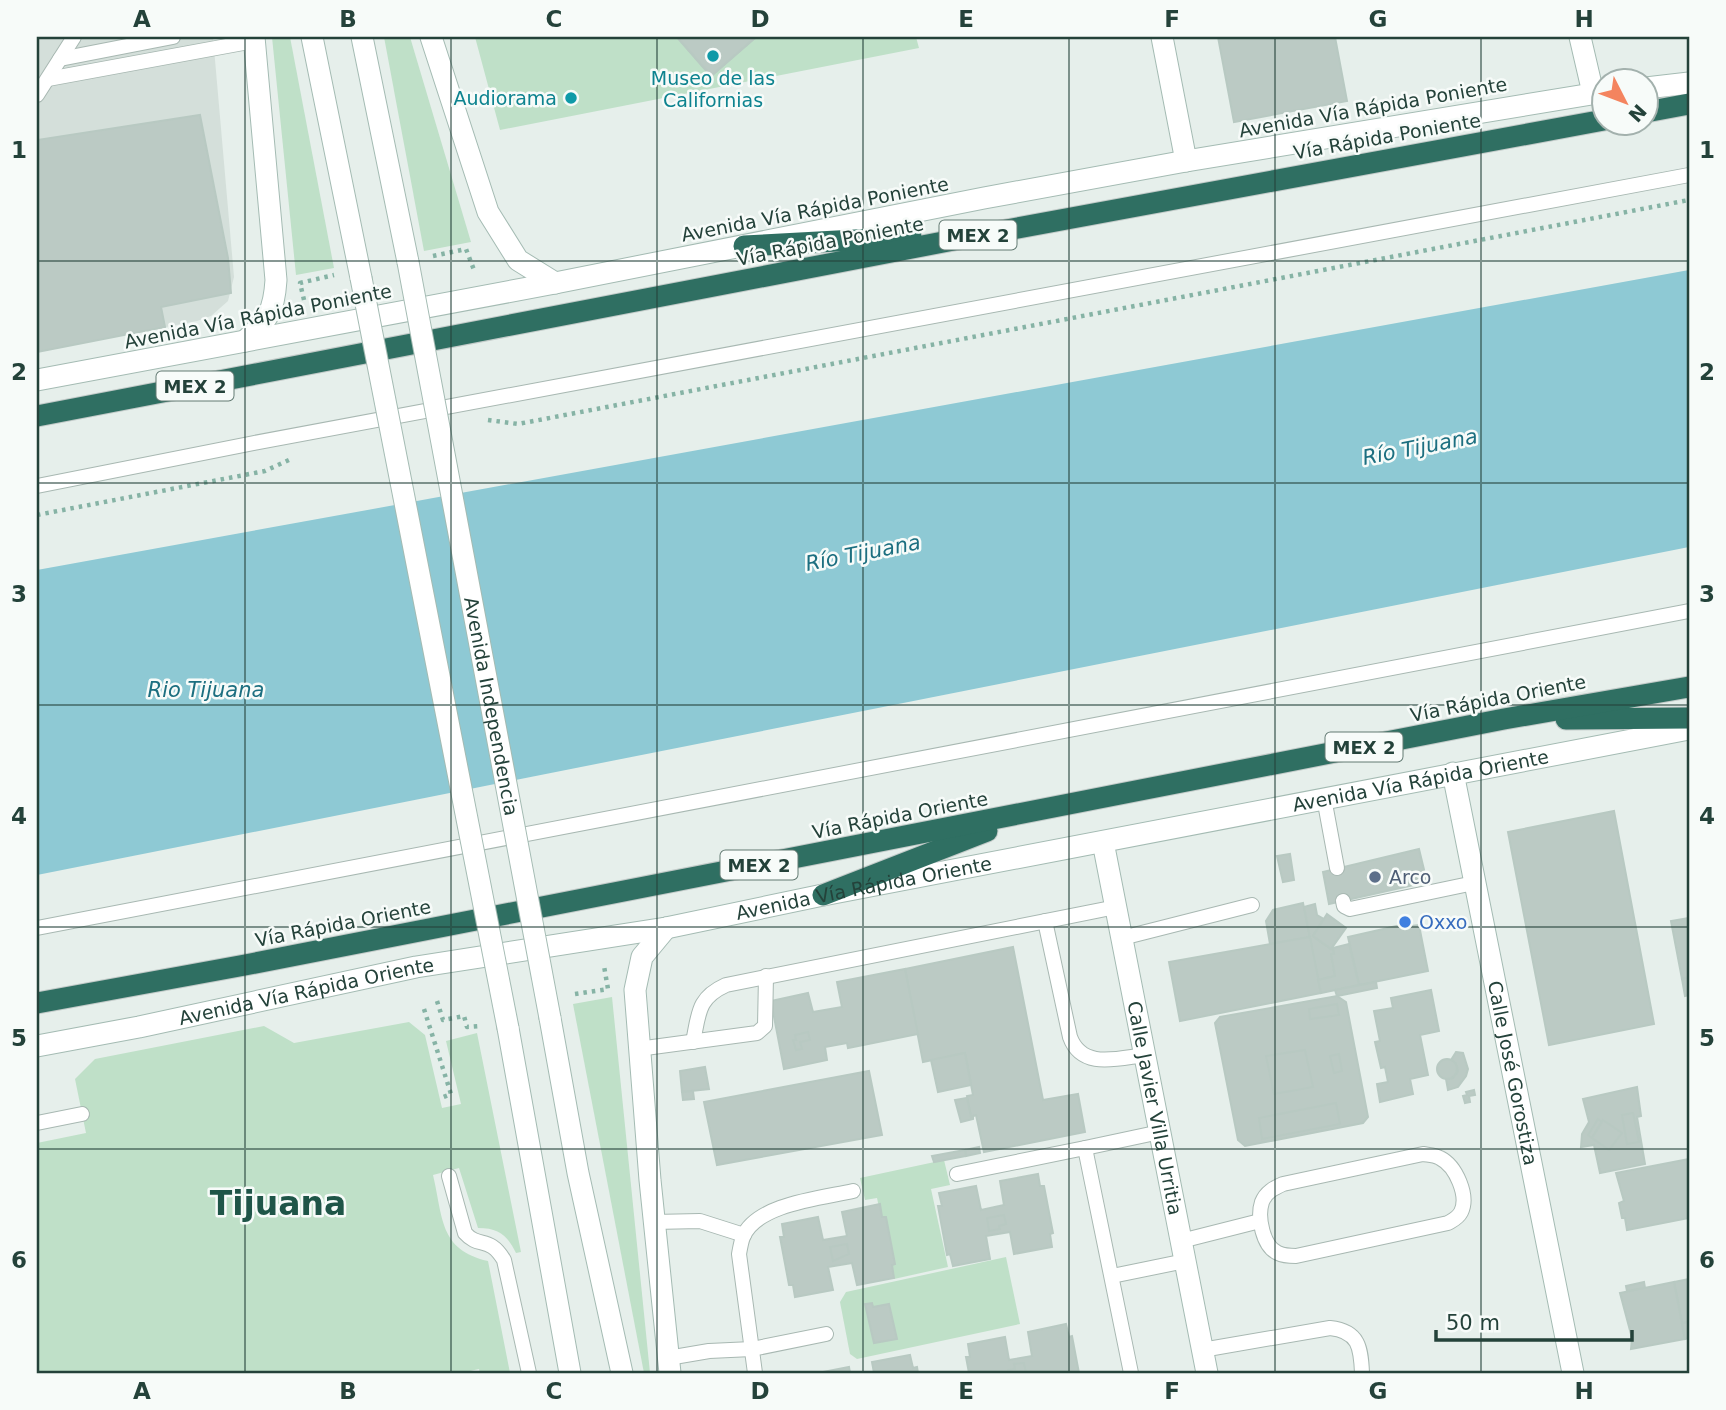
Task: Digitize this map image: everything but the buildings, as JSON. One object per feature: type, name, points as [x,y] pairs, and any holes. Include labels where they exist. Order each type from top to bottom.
[{"type":"highway","points":[[1660,109],[1689,104]]},
{"type":"highway","name":"Vía Rápida Poniente","points":[[37,416],[990,233],[1590,123]]},
{"type":"highway","points":[[744,246],[990,233]]},
{"type":"highway","name":"Vía Rápida Oriente","points":[[37,1003],[246,965],[1504,719],[1689,687]]},
{"type":"highway","points":[[1504,719],[1689,718]]},
{"type":"highway","points":[[823,895],[1040,811]]},
{"type":"main road","points":[[312,37],[508,1028],[570,1373]]},
{"type":"main road","name":"Avenida Independencia","points":[[362,37],[408,262],[578,1173],[622,1373]]},
{"type":"main road","points":[[431,37],[488,212],[517,261],[555,283]]},
{"type":"main road","points":[[1162,37],[1185,161]]},
{"type":"main road","points":[[1580,37],[1590,68]]},
{"type":"main road","points":[[244,341],[269,316],[275,303],[276,280],[254,39]]},
{"type":"main road","points":[[1660,86],[1689,83]]},
{"type":"main road","name":"Avenida Vía Rápida Poniente","points":[[37,380],[1185,161],[1590,94]]},
{"type":"main road","name":"Avenida Vía Rápida Oriente","points":[[37,1046],[139,1027],[416,967],[666,928],[1453,773],[1689,730]]},
{"type":"main road","name":"Calle José Gorostiza","points":[[1453,773],[1573,1373]]},
{"type":"main road","name":"Calle Javier Villa Urritia","points":[[1103,842],[1207,1373]]},
{"type":"main road","points":[[666,928],[639,962],[635,990],[638,1049],[669,1365]]},
{"type":"lane","points":[[37,95],[74,37]]},
{"type":"lane","points":[[60,58],[173,37]]},
{"type":"lane","points":[[48,79],[254,39]]},
{"type":"lane","points":[[37,486],[254,443],[1689,175]]},
{"type":"lane","points":[[37,928],[1689,611]]},
{"type":"lane","points":[[1324,798],[1337,868]]},
{"type":"lane","points":[[1343,901],[1344,906],[1350,909],[1474,883]]},
{"type":"lane","points":[[1122,938],[1252,905]]},
{"type":"lane","points":[[693,1042],[702,1003],[707,996],[726,985],[1116,907]]},
{"type":"lane","points":[[1045,921],[1070,1037],[1078,1052],[1098,1060],[1145,1055]]},
{"type":"lane","points":[[638,1049],[757,1033],[765,1027],[766,976]]},
{"type":"lane","points":[[37,1123],[82,1114]]},
{"type":"lane","points":[[957,1174],[1160,1132]]},
{"type":"lane","points":[[1085,1148],[1131,1373]]},
{"type":"lane","points":[[1423,1154],[1438,1156],[1449,1164],[1456,1174],[1463,1196],[1463,1209],[1458,1217],[1448,1223],[1296,1256],[1279,1254],[1271,1248],[1260,1221],[1261,1204],[1272,1188],[1423,1154]]},
{"type":"lane","points":[[449,1176],[465,1233],[470,1239],[493,1245],[504,1260],[529,1373]]},
{"type":"lane","points":[[755,1373],[739,1254],[744,1235],[753,1223],[784,1206],[853,1191]]},
{"type":"lane","points":[[654,1222],[699,1221],[744,1235]]},
{"type":"lane","points":[[1112,1276],[1260,1221]]},
{"type":"lane","points":[[1202,1350],[1330,1328],[1343,1329],[1353,1336],[1361,1350],[1362,1373]]},
{"type":"lane","points":[[669,1365],[709,1351],[751,1349],[826,1334]]},
{"type":"path","points":[[480,419],[518,425],[1689,200]]},
{"type":"path","points":[[433,256],[466,249],[474,270]]},
{"type":"path","points":[[304,300],[300,283],[334,275]]},
{"type":"path","points":[[37,515],[265,471],[289,459],[303,456]]},
{"type":"path","points":[[575,994],[608,989],[604,966]]},
{"type":"path","points":[[437,1001],[443,1020],[464,1016],[467,1027],[479,1026]]},
{"type":"path","points":[[424,1009],[451,1094],[442,1098]]},
{"type":"shaded area","points":[[37,37],[213,37],[234,277],[228,301],[211,316],[37,352]]},
{"type":"green space","points":[[272,37],[290,37],[334,268],[296,275]]},
{"type":"green space","points":[[384,37],[410,37],[471,242],[424,251]]},
{"type":"green space","points":[[475,37],[677,37],[711,76],[756,37],[916,37],[919,48],[500,130]]},
{"type":"green space","points":[[612,997],[650,1373],[644,1373],[573,1004]]},
{"type":"green space","points":[[409,1022],[425,1035],[442,1108],[461,1104],[446,1041],[477,1033],[521,1252],[516,1253],[506,1237],[497,1231],[478,1228],[459,1168],[433,1175],[442,1218],[452,1240],[472,1256],[488,1261],[510,1373],[480,1373],[479,1369],[461,1373],[37,1373],[37,1143],[86,1133],[75,1079],[95,1059],[264,1026],[294,1043]]},
{"type":"green space","points":[[944,1160],[950,1185],[931,1189],[948,1267],[894,1279],[877,1198],[865,1200],[860,1178]]},
{"type":"green space","points":[[1006,1257],[1020,1324],[857,1359],[850,1354],[840,1302],[846,1292]]},
{"type":"water","name":"Rio Tijuana","points":[[1689,270],[1689,547],[37,875],[37,570]]},
{"type":"place","name":"Museo de las Californias","points":[[713,56]]},
{"type":"place","name":"Audiorama","points":[[571,98]]},
{"type":"place","name":"Arco","points":[[1375,877]]},
{"type":"place","name":"Oxxo","points":[[1405,922]]},
{"type":"district","name":"Tijuana","points":[[278,1203]]},
{"type":"water label","name":"Río Tijuana","points":[[1420,447]]},
{"type":"water label","name":"Río Tijuana","points":[[863,553]]}]
